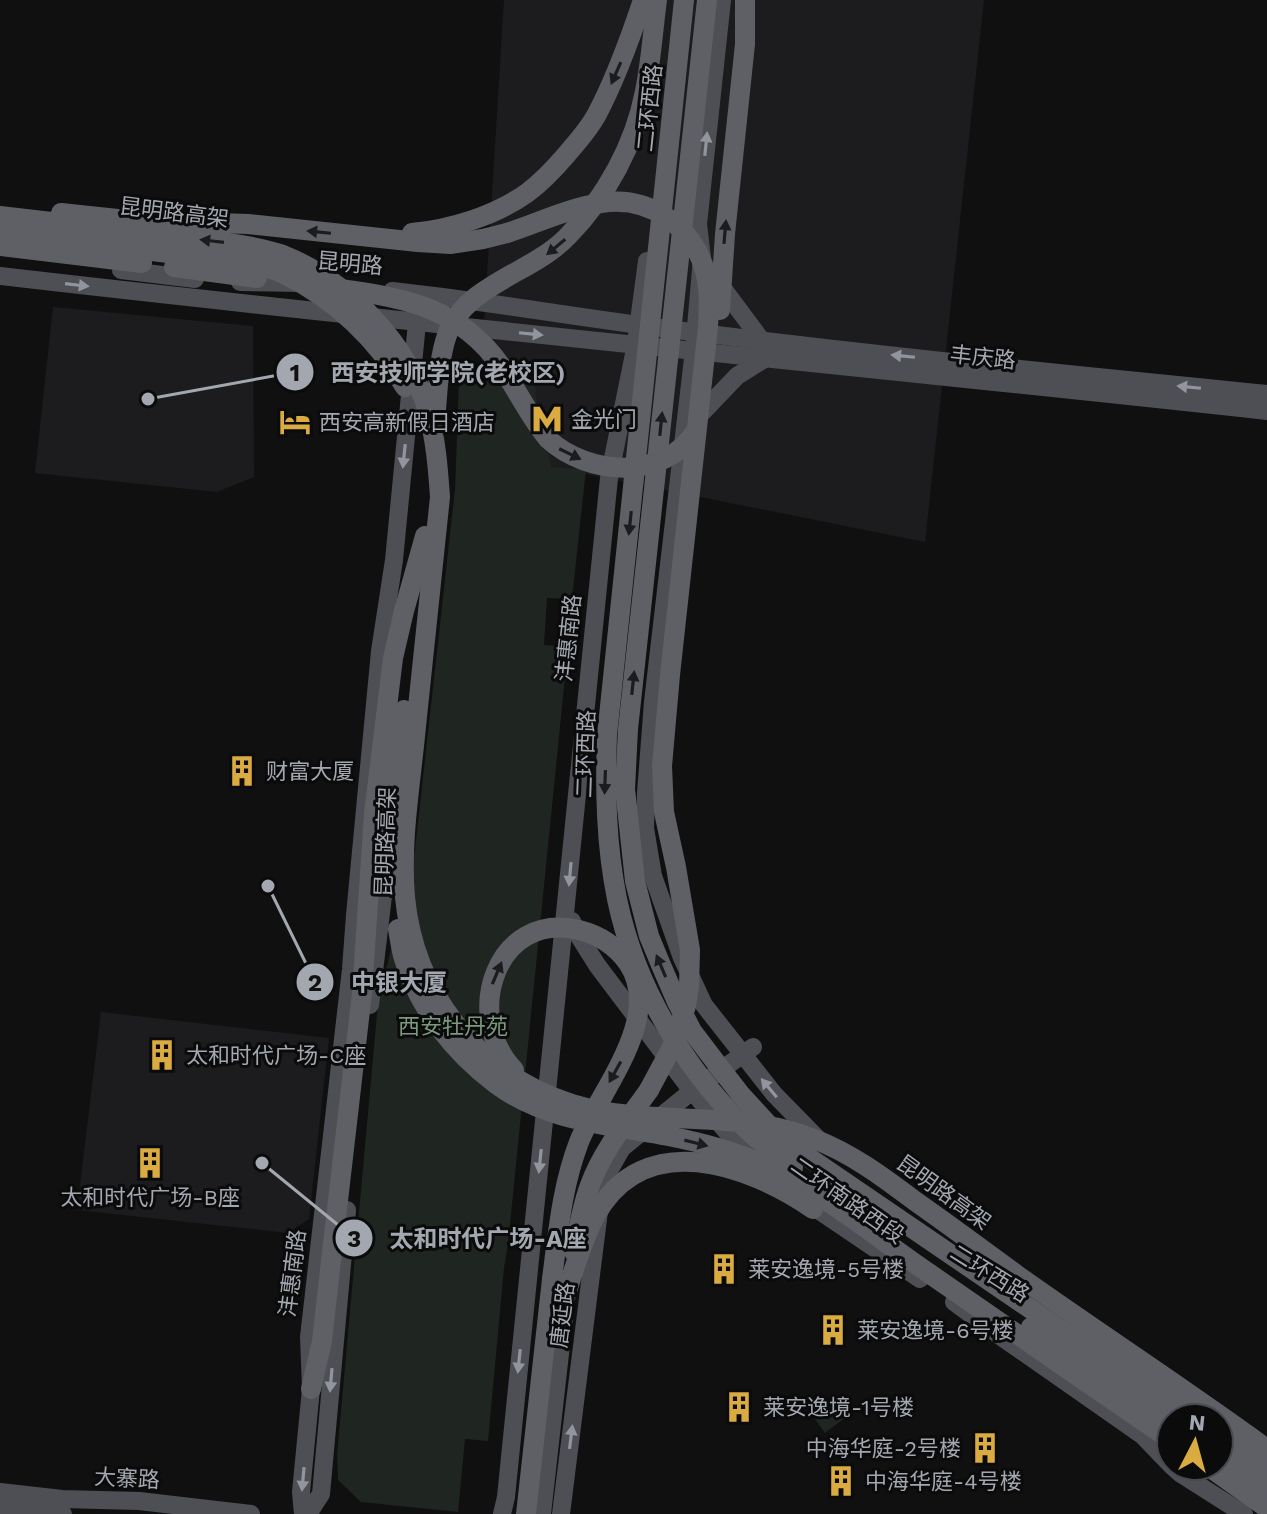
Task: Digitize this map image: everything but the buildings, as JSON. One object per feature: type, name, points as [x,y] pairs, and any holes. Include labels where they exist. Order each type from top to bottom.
[{"type":"highway","points":[[355,236],[415,232],[454,225],[526,194],[582,136],[596,116],[627,47],[643,0]]},
{"type":"highway","points":[[391,829],[441,358],[446,337],[463,308],[482,292],[543,257],[567,237],[607,185],[638,120],[646,90],[657,0]]},
{"type":"highway","name":"二环西路","points":[[684,0],[607,735],[605,792],[610,860],[618,902],[635,960],[659,1011],[700,1076],[743,1126],[774,1155],[963,1288],[1036,1321]]},
{"type":"highway","name":"二环西路","points":[[707,0],[628,729],[625,789],[635,881],[649,936],[677,1002],[692,1031],[741,1095],[774,1131],[805,1155],[1036,1321]]},
{"type":"highway","points":[[676,867],[673,787],[677,718],[715,383],[725,234],[745,44],[745,0]]},
{"type":"highway","points":[[0,214],[42,211],[127,220],[248,224],[418,242],[461,242],[507,233],[602,202],[620,201],[639,204],[666,217],[678,225],[698,250],[708,285],[708,327],[662,766],[664,812],[690,950],[686,1006],[665,1062],[614,1139],[585,1198],[560,1285],[526,1514]]},
{"type":"highway","name":"昆明路高架","points":[[0,214],[253,247],[283,255],[341,289],[369,313],[410,368],[428,412],[437,455],[440,497],[404,873],[408,920],[421,966],[451,1020],[466,1039],[524,1084],[561,1100],[640,1117],[760,1124],[791,1130],[837,1149],[881,1176],[1021,1278],[1267,1449]]},
{"type":"highway","name":"昆明路高架","points":[[0,232],[260,265],[283,273],[336,306],[384,355],[406,388],[419,424],[426,467],[427,500],[393,833],[392,900],[404,958],[442,1032],[498,1085],[528,1103],[585,1121],[669,1136],[723,1150],[783,1174],[1155,1429]]},
{"type":"highway","points":[[0,246],[363,292],[419,304],[445,316],[479,339],[501,366],[541,430],[557,447],[600,466],[621,468],[648,465],[671,457],[691,438],[700,424],[715,383]]},
{"type":"highway","points":[[311,1389],[322,1341],[362,993],[374,814],[393,658],[425,536]]},
{"type":"highway","points":[[560,1285],[560,1218],[571,1168],[590,1117],[632,1037],[640,1002],[637,981],[619,951],[587,932],[560,928],[529,935],[508,951],[495,973],[488,1010],[493,1037],[512,1069],[561,1100]]},
{"type":"highway","points":[[560,1285],[596,1215],[614,1190],[637,1173],[660,1163],[692,1161],[726,1167],[799,1199],[941,1297],[1046,1355]]},
{"type":"highway","points":[[1036,1321],[1166,1402]]},
{"type":"highway","points":[[1036,1321],[1155,1412]]},
{"type":"highway","points":[[1235,1447],[1267,1468]]},
{"type":"highway","points":[[1235,1467],[1267,1488]]},
{"type":"highway","points":[[1230,1482],[1267,1508]]},
{"type":"main road","name":"沣惠南路","points":[[527,1283],[609,478],[638,335],[675,0]]},
{"type":"main road","points":[[722,0],[698,224],[702,258],[695,341],[653,702],[645,828],[653,876],[682,958],[704,1005],[747,1051]]},
{"type":"main road","name":"昆明路","points":[[0,255],[211,281],[322,284],[445,297],[638,335]]},
{"type":"main road","points":[[685,430],[764,350],[702,258]]},
{"type":"main road","name":"昆明路","points":[[0,276],[417,323],[695,341]]},
{"type":"main road","name":"沣惠南路","points":[[306,1514],[301,1492],[311,1389],[309,1337],[351,969],[380,651],[394,560],[417,323]]},
{"type":"main road","name":"丰庆路","points":[[695,341],[1267,411]]},
{"type":"main road","name":"丰庆路","points":[[764,350],[1267,394]]},
{"type":"main road","points":[[306,1514],[321,1494],[342,1249],[391,829]]},
{"type":"main road","name":"二环南路西段","points":[[567,907],[585,947],[692,1091],[745,1156],[1142,1435],[1155,1448]]},
{"type":"main road","name":"二环南路西段","points":[[747,1051],[774,1094],[822,1143],[1267,1442]]},
{"type":"main road","name":"唐延路","points":[[561,1514],[601,1195],[610,1169],[622,1148],[747,1051]]},
{"type":"main road","name":"唐延路","points":[[502,1514],[527,1283]]},
{"type":"main road","name":"唐延路","points":[[542,1514],[560,1285]]},
{"type":"main road","name":"二环南路西段","points":[[1194,1482],[1244,1514]]},
{"type":"main road","name":"大寨路","points":[[0,1492],[62,1499],[139,1501],[251,1514]]},
{"type":"main road","points":[[0,1507],[63,1514]]},
{"type":"shaded area","points":[[504,0],[984,0],[925,542],[476,452]]},
{"type":"shaded area","points":[[53,307],[253,326],[254,477],[217,492],[35,473]]},
{"type":"shaded area","points":[[101,1012],[329,1038],[309,1219],[288,1233],[77,1210]]},
{"type":"green space","name":"西安牡丹苑","points":[[459,382],[535,383],[551,467],[586,469],[572,599],[547,598],[544,645],[568,647],[488,1441],[465,1439],[458,1512],[361,1502],[338,1480],[337,1455],[378,1003],[415,850],[455,489]]},
{"type":"green space","points":[[838,1398],[850,1414],[825,1433],[812,1415]]},
{"type":"place","name":"西安技师学院(老校区)","points":[[148,399]]},
{"type":"place","name":"金光门","points":[[547,419]]},
{"type":"place","name":"西安高新假日酒店","points":[[295,422]]},
{"type":"place","name":"财富大厦","points":[[242,771]]},
{"type":"place","name":"中银大厦","points":[[268,886]]},
{"type":"place","name":"太和时代广场-C座","points":[[162,1055]]},
{"type":"place","name":"太和时代广场-B座","points":[[150,1163]]},
{"type":"place","name":"太和时代广场-A座","points":[[262,1163]]},
{"type":"place","name":"莱安逸境-5号楼","points":[[724,1269]]},
{"type":"place","name":"莱安逸境-6号楼","points":[[833,1330]]},
{"type":"place","name":"莱安逸境-1号楼","points":[[739,1407]]},
{"type":"place","name":"中海华庭-2号楼","points":[[985,1448]]},
{"type":"place","name":"中海华庭-4号楼","points":[[841,1481]]}]
